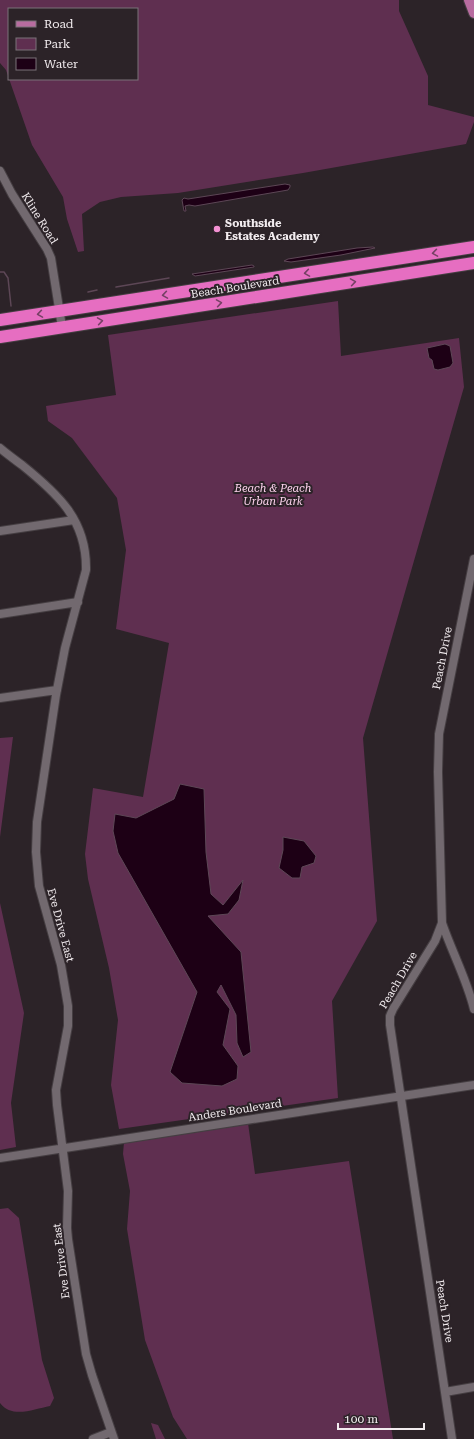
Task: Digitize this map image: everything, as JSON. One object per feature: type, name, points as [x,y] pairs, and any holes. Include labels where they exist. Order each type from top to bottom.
[{"type":"highway","points":[[0,320],[474,247]]},
{"type":"highway","name":"Beach Boulevard","points":[[0,337],[474,263]]},
{"type":"main road","points":[[469,0],[474,13]]},
{"type":"street","name":"Kline Road","points":[[0,171],[12,194],[47,249],[51,258],[62,327]]},
{"type":"street","points":[[270,278],[272,295]]},
{"type":"street","name":"Eve Drive East","points":[[0,449],[54,492],[67,508],[83,540],[86,559],[86,570],[65,648],[57,690],[38,805],[36,852],[39,886],[61,965],[68,1006],[68,1026],[56,1090],[68,1192],[66,1228],[86,1354],[92,1376],[113,1435]]},
{"type":"street","points":[[0,531],[74,520]]},
{"type":"street","name":"Peach Drive","points":[[452,1439],[400,1096],[390,1016],[399,998],[435,941],[442,923],[438,772],[439,734],[474,559]]},
{"type":"street","points":[[0,614],[78,602]]},
{"type":"street","points":[[0,698],[57,690]]},
{"type":"street","points":[[442,923],[474,1009]]},
{"type":"street","name":"Anders Boulevard","points":[[0,1158],[474,1084]]},
{"type":"street","points":[[445,1392],[474,1387]]},
{"type":"street","points":[[93,1439],[113,1435]]},
{"type":"green space","points":[[0,0],[399,0],[399,11],[428,76],[428,105],[474,117],[474,122],[466,144],[303,173],[178,193],[121,197],[100,202],[82,214],[84,251],[78,252],[67,219],[63,197],[32,145],[9,80],[138,80],[138,8],[8,8],[8,76],[6,70],[0,63]]},
{"type":"green space","name":"Beach & Peach Urban Park","points":[[338,301],[341,356],[459,338],[464,387],[363,738],[377,921],[332,1001],[338,1098],[119,1129],[111,1085],[118,1020],[109,968],[88,879],[85,854],[93,788],[143,797],[169,643],[116,629],[126,550],[117,498],[72,438],[48,421],[46,406],[116,395],[108,335]]},
{"type":"green space","points":[[13,737],[0,837],[0,738]]},
{"type":"green space","points":[[0,903],[24,1013],[11,1103],[16,1147],[0,1150]]},
{"type":"green space","points":[[248,1123],[255,1174],[349,1161],[393,1439],[187,1439],[173,1417],[145,1340],[127,1229],[130,1191],[123,1154],[124,1142]]},
{"type":"green space","points":[[8,1208],[19,1218],[42,1360],[54,1398],[50,1406],[24,1412],[11,1411],[0,1403],[0,1209]]},
{"type":"green space","points":[[151,1423],[158,1425],[165,1439],[156,1439]]},
{"type":"water","points":[[285,184],[290,185],[288,190],[195,206],[189,205],[185,206],[186,211],[184,211],[182,200],[184,198],[188,199]]},
{"type":"water","points":[[357,248],[375,248],[341,255],[291,262],[284,261],[288,259]]},
{"type":"water","points":[[252,265],[254,267],[195,276],[192,274]]},
{"type":"water","points":[[445,344],[450,346],[453,363],[450,367],[438,370],[434,369],[432,360],[429,358],[427,348]]},
{"type":"water","points":[[180,784],[204,789],[206,852],[211,894],[223,905],[243,880],[239,900],[228,914],[208,916],[241,952],[251,1052],[243,1057],[237,1043],[236,1015],[221,985],[217,992],[230,1009],[223,1045],[238,1066],[237,1079],[222,1086],[182,1083],[170,1072],[197,992],[118,853],[113,831],[115,814],[136,818],[174,799]]},
{"type":"water","points":[[283,837],[304,841],[316,856],[314,863],[302,867],[300,878],[292,878],[279,868],[283,850]]},
{"type":"waterway","points":[[0,272],[4,272],[8,278],[11,306]]},
{"type":"waterway","points":[[116,287],[169,278]]},
{"type":"waterway","points":[[88,292],[97,290]]},
{"type":"place","name":"Southside Estates Academy","points":[[217,229]]}]
